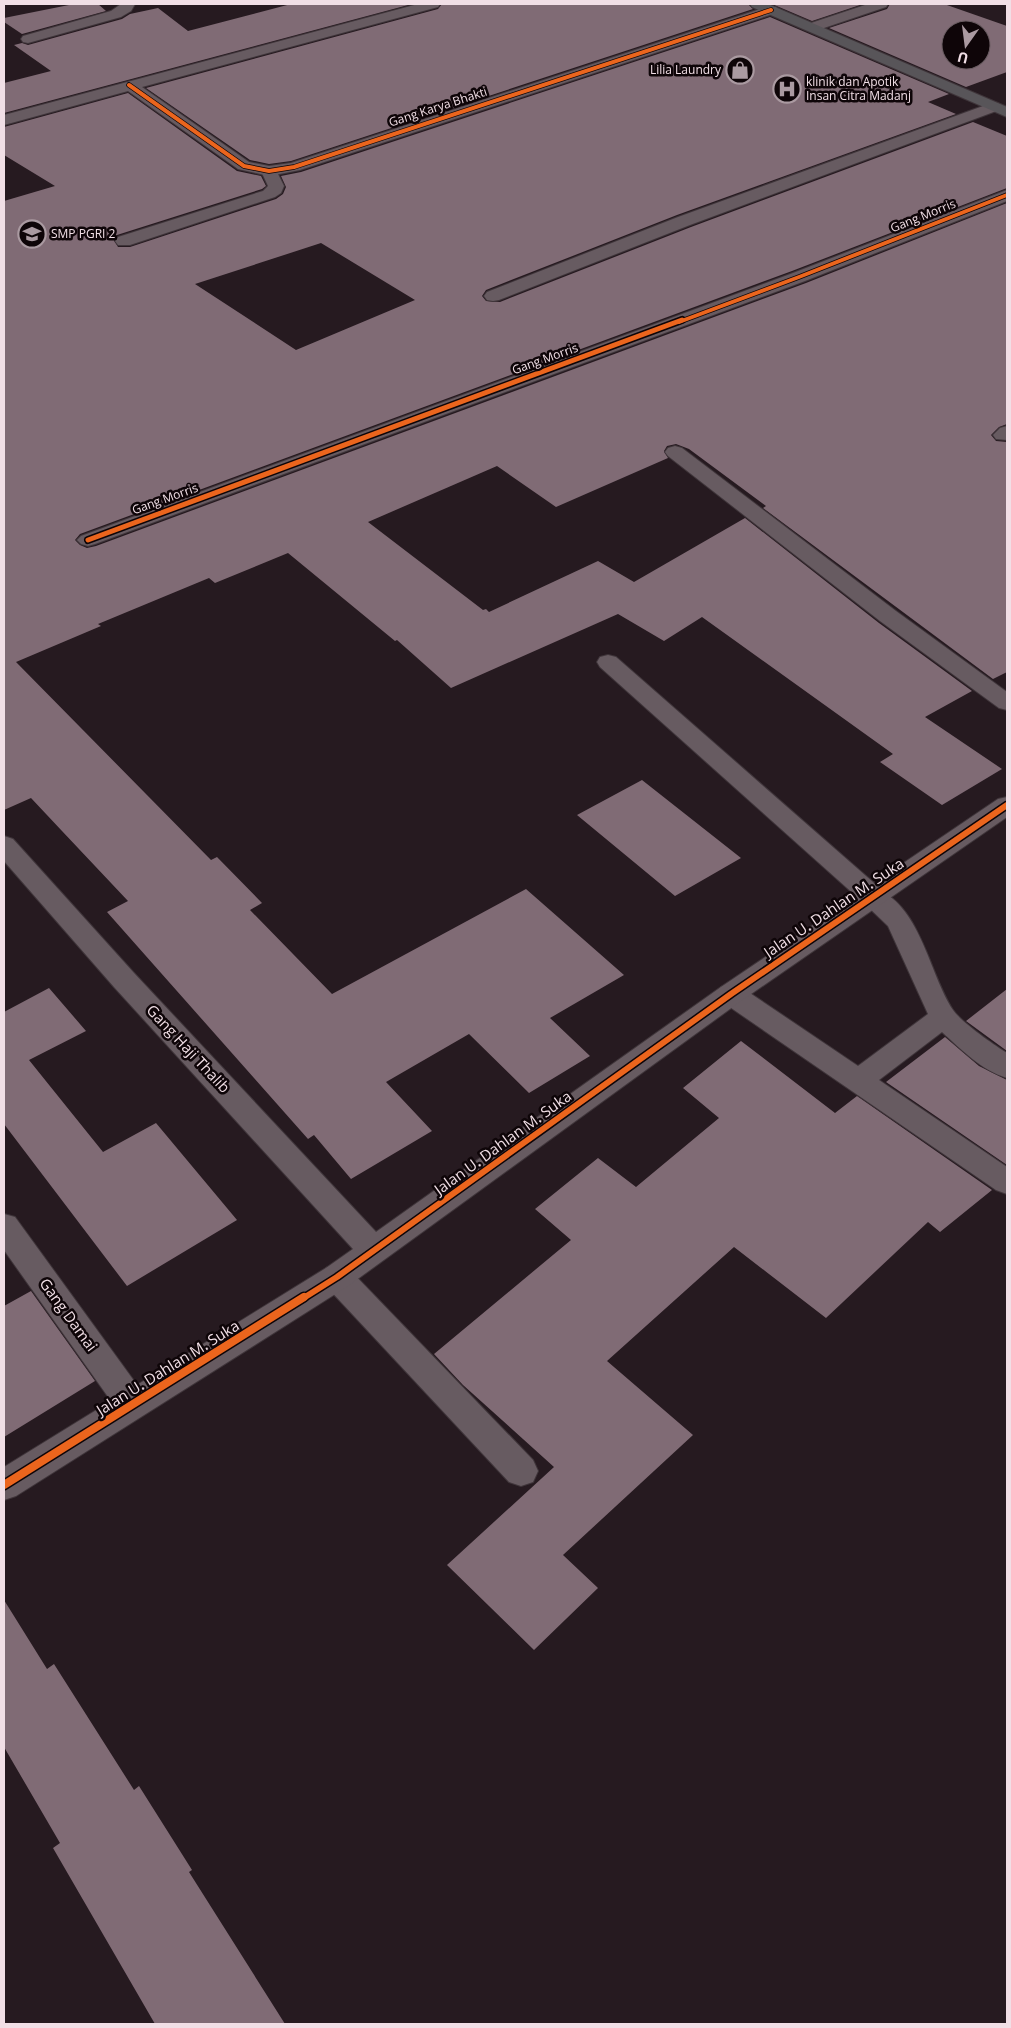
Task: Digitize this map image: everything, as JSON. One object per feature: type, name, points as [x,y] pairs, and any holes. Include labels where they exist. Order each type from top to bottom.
[{"type":"main road","points":[[757,4],[1000,110]]},
{"type":"street","points":[[28,39],[116,14],[126,8],[128,4]]},
{"type":"street","points":[[4,120],[433,4]]},
{"type":"street","points":[[813,27],[881,4]]},
{"type":"street","name":"Gang Karya Bhakti","points":[[129,86],[244,166],[269,172],[294,166],[771,10]]},
{"type":"street","points":[[493,296],[684,221],[1000,110]]},
{"type":"street","points":[[124,241],[269,194],[275,190],[276,186],[269,172]]},
{"type":"street","name":"Gang Morris","points":[[88,540],[790,281],[1007,195]]},
{"type":"street","points":[[675,452],[888,616],[1007,703]]},
{"type":"street","points":[[608,662],[899,921],[943,1017],[983,1052],[1007,1068]]},
{"type":"street","name":"Jalan U. Dahlan M. Suka","points":[[4,1485],[337,1277],[731,994],[1007,806]]},
{"type":"street","name":"Gang Haji Thalib","points":[[4,845],[124,980],[374,1251]]},
{"type":"street","points":[[731,994],[860,1080],[1007,1182]]},
{"type":"street","points":[[860,1080],[943,1017]]},
{"type":"street","name":"Gang Damai","points":[[4,1226],[132,1404]]},
{"type":"street","points":[[337,1277],[521,1471]]},
{"type":"building","points":[[74,4],[98,4],[106,11],[22,34],[4,22],[4,18]]},
{"type":"building","points":[[291,4],[412,4],[4,113],[4,83],[51,71],[14,45],[22,43],[28,45],[122,19],[130,14],[158,8],[188,31]]},
{"type":"building","points":[[442,4],[748,4],[753,9],[291,161],[269,164],[250,160],[146,88],[438,9]]},
{"type":"building","points":[[772,4],[863,4],[812,21]]},
{"type":"building","points":[[890,4],[944,4],[990,20],[941,20],[941,70],[991,70],[991,20],[1007,26],[1007,72],[966,87],[829,28],[887,9]]},
{"type":"building","points":[[770,17],[949,94],[928,102],[956,114],[677,215],[486,290],[482,296],[486,301],[500,302],[691,227],[973,122],[1007,136],[1007,188],[792,271],[80,534],[75,540],[87,548],[96,546],[806,283],[1007,203],[1007,424],[999,427],[991,435],[996,441],[1007,442],[1007,672],[993,679],[763,508],[766,506],[689,449],[676,444],[667,446],[664,451],[668,458],[556,507],[497,466],[368,522],[483,610],[486,609],[489,612],[598,561],[634,582],[745,518],[879,623],[972,691],[925,717],[1002,769],[942,805],[880,762],[893,754],[702,617],[664,641],[618,614],[451,688],[397,640],[395,641],[288,553],[215,583],[209,578],[98,624],[101,626],[16,662],[211,860],[217,857],[262,903],[250,910],[332,994],[526,889],[624,975],[550,1018],[590,1056],[529,1093],[469,1034],[386,1082],[432,1131],[351,1179],[314,1135],[308,1139],[107,912],[128,901],[31,798],[4,810],[4,201],[55,186],[4,155],[4,127],[128,93],[237,171],[261,176],[266,186],[262,189],[117,235],[114,240],[118,247],[130,247],[276,199],[283,194],[286,187],[281,176],[301,172]],"holes":[[[321,243],[415,300],[296,350],[195,284]]]},
{"type":"building","points":[[642,780],[741,858],[675,896],[577,815]]},
{"type":"building","points":[[49,988],[86,1031],[29,1060],[103,1152],[156,1123],[237,1220],[127,1286],[4,1124],[4,1012]]},
{"type":"building","points":[[1007,989],[1007,1051],[966,1021]]},
{"type":"building","points":[[945,1037],[979,1066],[1007,1080],[1007,1165],[886,1082]]},
{"type":"building","points":[[741,1041],[835,1113],[857,1096],[992,1190],[940,1232],[928,1222],[826,1318],[734,1247],[607,1361],[693,1435],[563,1555],[598,1588],[534,1650],[447,1565],[554,1467],[463,1385],[434,1354],[571,1240],[535,1209],[598,1158],[636,1187],[719,1118],[683,1088]]},
{"type":"building","points":[[31,1291],[95,1381],[4,1437],[4,1306]]},
{"type":"building","points":[[4,1600],[47,1669],[54,1664],[134,1790],[139,1786],[192,1870],[189,1872],[285,2024],[155,2024],[53,1848],[60,1843],[4,1747]]},
{"type":"cycle path","points":[[129,85],[244,166],[269,171],[294,167],[771,10]]},
{"type":"cycle path","points":[[88,540],[799,277],[1007,195]]},
{"type":"cycle path","points":[[4,1485],[337,1277],[731,994],[1007,805]]},
{"type":"place","name":"Lilia Laundry","points":[[740,70]]},
{"type":"place","name":"klinik dan Apotik Insan Citra Madanj","points":[[787,89]]},
{"type":"place","name":"SMP PGRI 2","points":[[32,234]]}]
